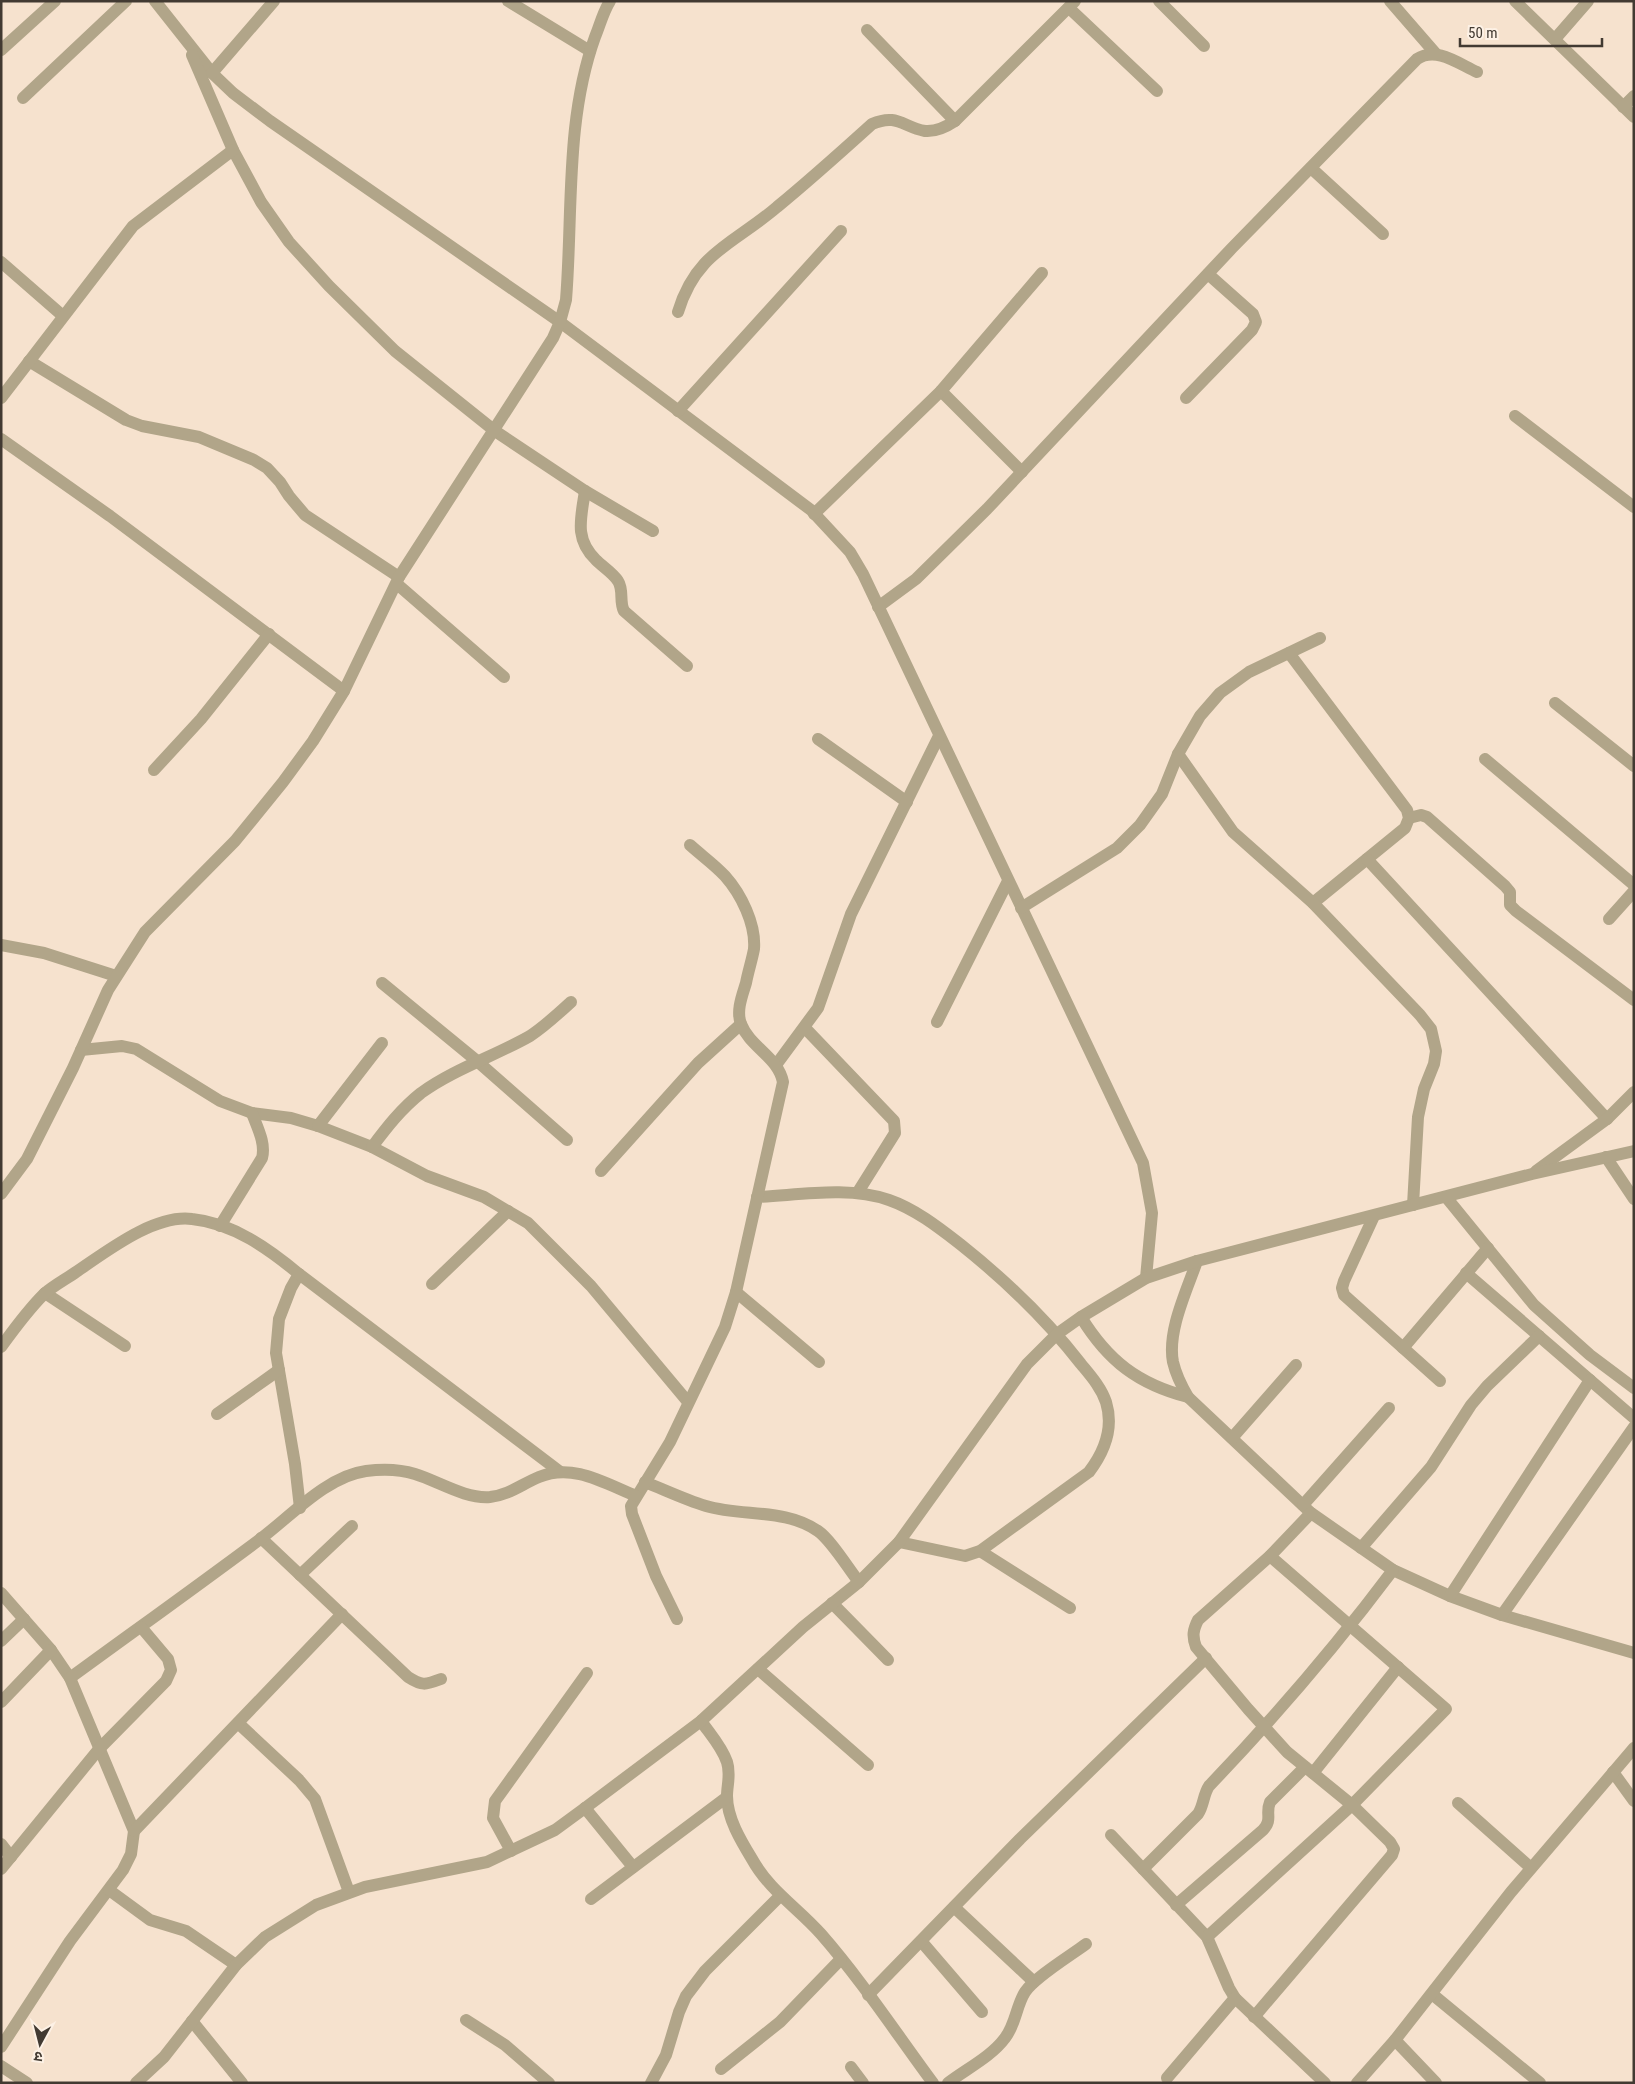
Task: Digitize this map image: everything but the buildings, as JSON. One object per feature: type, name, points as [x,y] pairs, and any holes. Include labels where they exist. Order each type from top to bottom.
[{"type":"street","points":[[1,50],[55,1]]},
{"type":"street","points":[[23,98],[126,1]]},
{"type":"street","points":[[155,1],[187,44],[212,73],[234,93],[270,121],[560,322],[814,514],[850,552],[863,574],[1143,1163],[1152,1212],[1146,1278]]},
{"type":"street","points":[[212,73],[274,1]]},
{"type":"street","points":[[508,1],[590,52]]},
{"type":"street","points":[[1,1194],[27,1159],[116,976],[145,932],[235,841],[283,782],[313,741],[344,690],[398,581],[553,338],[566,300],[577,114],[586,64],[610,1]]},
{"type":"street","points":[[1159,1],[1204,46]]},
{"type":"street","points":[[1390,1],[1436,54]]},
{"type":"street","points":[[1515,1],[1634,117]]},
{"type":"street","points":[[1555,39],[1588,1]]},
{"type":"street","points":[[678,312],[684,292],[695,273],[708,258],[776,209],[872,124],[883,120],[894,120],[926,131],[942,129],[955,121],[1072,5],[1157,91]]},
{"type":"street","points":[[867,30],[955,121]]},
{"type":"street","points":[[187,44],[233,150],[261,202],[289,242],[329,286],[395,351],[495,431],[585,491],[653,531]]},
{"type":"street","points":[[878,608],[916,579],[1022,472],[1208,274],[1417,59],[1425,54],[1436,54],[1477,72]]},
{"type":"street","points":[[1624,107],[1634,96]]},
{"type":"street","points":[[1,398],[133,226],[233,150]]},
{"type":"street","points":[[1311,168],[1383,234]]},
{"type":"street","points":[[678,411],[841,231]]},
{"type":"street","points":[[1,262],[63,316]]},
{"type":"street","points":[[814,514],[941,391],[1042,273]]},
{"type":"street","points":[[1186,398],[1252,330],[1256,322],[1253,314],[1208,274]]},
{"type":"street","points":[[29,361],[126,420],[142,426],[200,437],[254,460],[267,468],[305,515],[398,581],[504,677]]},
{"type":"street","points":[[941,391],[1022,472]]},
{"type":"street","points":[[1516,416],[1634,507]]},
{"type":"street","points":[[1,439],[110,516],[344,690]]},
{"type":"street","points":[[585,491],[580,524],[581,537],[587,552],[619,582],[621,605],[624,611],[687,666]]},
{"type":"street","points":[[154,770],[201,719],[269,634]]},
{"type":"street","points":[[1021,908],[1117,848],[1140,825],[1162,794],[1178,754],[1200,716],[1220,694],[1249,672],[1320,638]]},
{"type":"street","points":[[1289,653],[1407,810],[1409,818],[1405,828],[1313,904]]},
{"type":"street","points":[[1555,703],[1634,766]]},
{"type":"street","points":[[776,1065],[818,1008],[851,914],[939,736]]},
{"type":"street","points":[[818,739],[907,802]]},
{"type":"street","points":[[1178,754],[1233,832],[1313,904],[1420,1015],[1431,1029],[1436,1051],[1434,1064],[1424,1089],[1418,1117],[1414,1205]]},
{"type":"street","points":[[1485,759],[1634,885]]},
{"type":"street","points":[[1409,818],[1421,815],[1427,817],[1505,886],[1510,892],[1510,905],[1516,911],[1634,1000]]},
{"type":"street","points":[[677,1619],[656,1576],[632,1514],[631,1506],[670,1442],[725,1327],[736,1292],[783,1082],[781,1072],[776,1065],[747,1035],[738,1013],[754,949],[753,929],[744,906],[725,876],[690,846]]},
{"type":"street","points":[[1367,859],[1607,1119]]},
{"type":"street","points":[[937,1022],[1008,881]]},
{"type":"street","points":[[1609,919],[1634,891]]},
{"type":"street","points":[[1,945],[44,954],[116,976]]},
{"type":"street","points":[[382,983],[477,1060],[567,1140]]},
{"type":"street","points":[[372,1147],[398,1113],[423,1092],[477,1060],[530,1036],[553,1020],[571,1002]]},
{"type":"street","points":[[601,1171],[698,1063],[741,1024]]},
{"type":"street","points":[[804,1028],[894,1121],[895,1132],[858,1192]]},
{"type":"street","points":[[318,1126],[382,1043]]},
{"type":"street","points":[[81,1050],[122,1046],[136,1049],[220,1101],[252,1113],[291,1118],[318,1126],[372,1147],[427,1176],[484,1196],[528,1223],[591,1286],[688,1402]]},
{"type":"street","points":[[1532,1174],[1607,1119],[1634,1092]]},
{"type":"street","points":[[220,1226],[262,1158],[264,1151],[252,1113]]},
{"type":"street","points":[[136,2083],[164,2057],[236,1965],[265,1937],[316,1905],[365,1886],[487,1862],[555,1830],[701,1721],[832,1603],[859,1582],[899,1542],[1028,1364],[1057,1334],[1081,1317],[1146,1278],[1197,1262],[1532,1174],[1634,1151]]},
{"type":"street","points":[[1606,1157],[1634,1199]]},
{"type":"street","points":[[757,1197],[858,1192],[890,1200],[932,1222],[988,1266],[1057,1334],[1097,1384],[1106,1401],[1109,1420],[1108,1438],[1100,1457],[1089,1472],[980,1551],[965,1556],[899,1542]]},
{"type":"street","points":[[1446,1197],[1534,1305],[1590,1355],[1634,1388]]},
{"type":"street","points":[[432,1284],[508,1211]]},
{"type":"street","points":[[1374,1216],[1344,1281],[1342,1288],[1344,1295],[1440,1382]]},
{"type":"street","points":[[1,1348],[16,1326],[45,1293],[128,1237],[166,1222],[191,1218],[230,1229],[273,1252],[299,1274],[559,1472]]},
{"type":"street","points":[[1403,1348],[1488,1248]]},
{"type":"street","points":[[1197,1262],[1172,1334],[1172,1360],[1177,1378],[1188,1397],[1307,1509],[1393,1570],[1450,1596],[1502,1615],[1634,1653]]},
{"type":"street","points":[[299,1274],[291,1288],[279,1319],[276,1353],[295,1464],[300,1508]]},
{"type":"street","points":[[1466,1274],[1634,1418]]},
{"type":"street","points":[[736,1292],[819,1362]]},
{"type":"street","points":[[45,1293],[125,1346]]},
{"type":"street","points":[[1081,1317],[1098,1342],[1125,1369],[1158,1388],[1188,1397]]},
{"type":"street","points":[[1361,1548],[1431,1467],[1471,1405],[1487,1386],[1539,1336]]},
{"type":"street","points":[[1232,1438],[1296,1365]]},
{"type":"street","points":[[217,1414],[279,1370]]},
{"type":"street","points":[[1450,1596],[1590,1380]]},
{"type":"street","points":[[1254,2017],[1392,1856],[1394,1849],[1390,1842],[1352,1805],[1286,1752],[1206,1658],[1193,1640],[1193,1631],[1198,1620],[1270,1556],[1389,1408]]},
{"type":"street","points":[[1502,1615],[1634,1427]]},
{"type":"street","points":[[70,1678],[261,1538],[331,1483],[364,1471],[391,1470],[413,1473],[472,1496],[490,1497],[508,1493],[540,1476],[559,1472],[577,1472],[636,1496]]},
{"type":"street","points":[[646,1482],[706,1506],[731,1512],[780,1515],[806,1523],[820,1532],[859,1582]]},
{"type":"street","points":[[300,1575],[352,1526]]},
{"type":"street","points":[[261,1538],[408,1677],[419,1684],[427,1684],[441,1679]]},
{"type":"street","points":[[980,1551],[1070,1608]]},
{"type":"street","points":[[1210,1944],[1352,1805],[1446,1708],[1270,1556]]},
{"type":"street","points":[[1143,1869],[1198,1814],[1204,1803],[1205,1792],[1209,1786],[1264,1728],[1351,1626],[1393,1570]]},
{"type":"street","points":[[1,1593],[50,1650],[70,1678],[134,1831],[131,1854],[123,1870],[70,1941],[1,2047]]},
{"type":"street","points":[[832,1603],[888,1660]]},
{"type":"street","points":[[134,1831],[342,1614]]},
{"type":"street","points":[[1,1641],[24,1619]]},
{"type":"street","points":[[1,1869],[100,1749],[166,1681],[171,1670],[168,1659],[141,1627]]},
{"type":"street","points":[[1,1702],[50,1650]]},
{"type":"street","points":[[868,1995],[1020,1839],[1206,1658]]},
{"type":"street","points":[[1176,1905],[1263,1830],[1268,1824],[1267,1809],[1270,1802],[1309,1770],[1398,1667]]},
{"type":"street","points":[[758,1669],[868,1765]]},
{"type":"street","points":[[511,1850],[493,1818],[495,1801],[587,1672]]},
{"type":"street","points":[[701,1721],[728,1764],[727,1797],[730,1815],[752,1860],[764,1878],[780,1896],[819,1933],[841,1959],[933,2083]]},
{"type":"street","points":[[238,1723],[299,1780],[315,1799],[349,1892]]},
{"type":"street","points":[[1357,2083],[1432,1994],[1510,1892],[1634,1748]]},
{"type":"street","points":[[1613,1772],[1634,1801]]},
{"type":"street","points":[[591,1899],[727,1797]]},
{"type":"street","points":[[1458,1803],[1531,1868]]},
{"type":"street","points":[[584,1808],[633,1867]]},
{"type":"street","points":[[1111,1835],[1210,1944],[1235,1998],[1325,2083]]},
{"type":"street","points":[[1,1844],[11,1857]]},
{"type":"street","points":[[109,1890],[150,1920],[186,1931],[236,1965]]},
{"type":"street","points":[[651,2083],[666,2055],[686,1996],[704,1972],[780,1896]]},
{"type":"street","points":[[954,1906],[1034,1982]]},
{"type":"street","points":[[921,1941],[982,2012]]},
{"type":"street","points":[[948,2083],[994,2050],[1006,2038],[1025,1992],[1034,1982],[1086,1944]]},
{"type":"street","points":[[721,2069],[780,2022],[841,1959]]},
{"type":"street","points":[[1432,1994],[1540,2083]]},
{"type":"street","points":[[1168,2078],[1235,1998]]},
{"type":"street","points":[[466,2020],[505,2046],[549,2083]]},
{"type":"street","points":[[192,2021],[242,2083]]},
{"type":"street","points":[[1395,2040],[1436,2083]]},
{"type":"street","points":[[1,2066],[27,2083]]},
{"type":"street","points":[[851,2067],[863,2083]]}]
